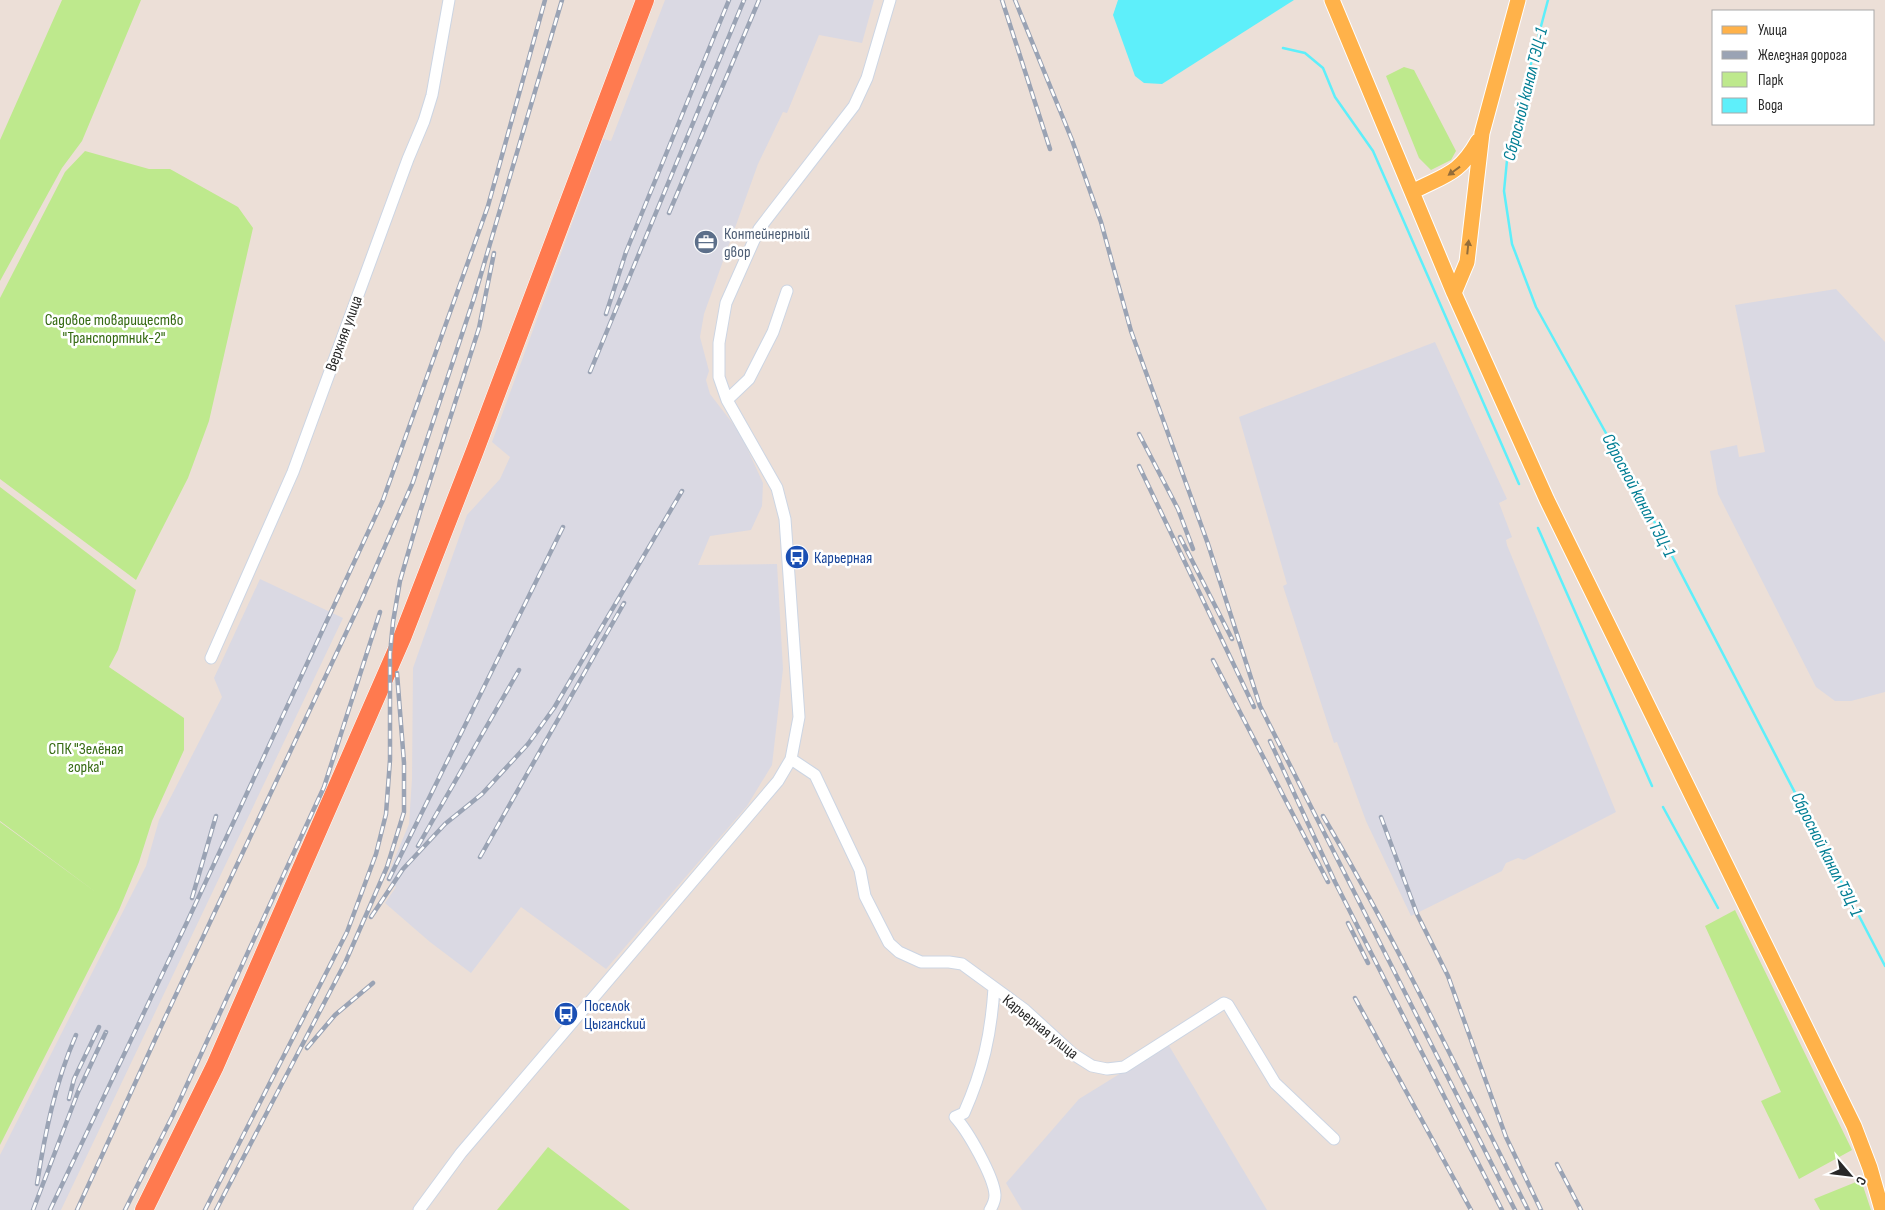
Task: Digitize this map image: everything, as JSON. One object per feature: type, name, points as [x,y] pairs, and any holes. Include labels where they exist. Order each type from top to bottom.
[{"type":"highway","points":[[144,1210],[215,1066],[402,638],[645,0]]},
{"type":"main road","points":[[1332,0],[1454,293],[1547,500],[1854,1126],[1870,1168],[1882,1210]]},
{"type":"main road","points":[[1454,293],[1467,262],[1482,133],[1518,0]]},
{"type":"main road","points":[[1412,192],[1451,174],[1468,160],[1482,133]]},
{"type":"street","name":"Верхняя улица","points":[[211,658],[293,472],[408,159],[424,121],[432,95],[449,0]]},
{"type":"street","points":[[419,1210],[461,1153],[778,781],[791,759],[799,718],[785,519],[777,488],[727,400],[719,377],[719,343],[726,303],[759,229],[854,106],[867,78],[890,0]]},
{"type":"street","points":[[727,400],[749,378],[773,332],[787,291]]},
{"type":"street","name":"Карьерная улица","points":[[791,759],[815,775],[860,870],[865,896],[890,943],[899,952],[921,962],[962,964],[1025,1010],[1073,1054],[1092,1066],[1108,1069],[1124,1067],[1224,1003],[1228,1005],[1275,1083],[1334,1139]]},
{"type":"street","points":[[990,1210],[994,1204],[994,1189],[968,1131],[956,1117],[964,1113],[982,1070],[991,1027],[994,988]]},
{"type":"shaded area","points":[[665,0],[874,0],[862,43],[819,35],[787,113],[783,112],[758,164],[704,314],[700,337],[709,371],[706,380],[710,394],[740,433],[763,483],[762,506],[751,530],[710,536],[698,565],[777,564],[783,669],[772,765],[747,806],[606,969],[521,907],[471,973],[430,942],[385,903],[396,887],[386,879],[409,824],[412,779],[413,668],[467,515],[500,479],[510,457],[492,442],[603,139],[611,141]]},
{"type":"shaded area","points":[[1836,289],[1885,342],[1885,692],[1851,701],[1835,701],[1816,687],[1718,494],[1710,451],[1737,445],[1739,457],[1765,452],[1735,305]]},
{"type":"shaded area","points":[[1435,342],[1507,499],[1499,503],[1512,537],[1506,540],[1507,545],[1616,812],[1524,860],[1518,858],[1506,863],[1502,871],[1411,916],[1366,821],[1337,742],[1334,743],[1283,586],[1287,584],[1239,417]]},
{"type":"shaded area","points":[[260,579],[343,618],[61,1210],[0,1210],[0,1155],[146,866],[159,820],[222,697],[214,678]]},
{"type":"shaded area","points":[[1168,1044],[1267,1210],[1022,1210],[1006,1183],[1079,1099]]},
{"type":"green space","points":[[62,0],[141,0],[82,141],[62,168],[0,281],[0,140]]},
{"type":"green space","points":[[1404,67],[1414,70],[1456,151],[1451,160],[1431,170],[1419,158],[1386,76]]},
{"type":"green space","name":"Садовое товарищество \"Транспортник-2\"","points":[[85,151],[149,169],[170,169],[238,207],[253,228],[209,421],[188,478],[136,580],[0,479],[0,298],[65,172]]},
{"type":"green space","name":"СПК \"Зелёная горка\"","points":[[0,487],[136,590],[118,650],[109,667],[184,718],[184,750],[152,821],[139,862],[119,910],[0,1145],[0,822],[97,893],[0,821]]},
{"type":"green space","points":[[1735,910],[1852,1150],[1799,1179],[1761,1101],[1781,1092],[1705,926]]},
{"type":"green space","points":[[548,1147],[630,1210],[497,1210]]},
{"type":"green space","points":[[1861,1180],[1871,1210],[1820,1210],[1814,1199]]},
{"type":"water","points":[[1118,0],[1294,0],[1162,84],[1144,83],[1135,76],[1113,15]]},
{"type":"waterway","name":"Сбросной канал ТЭЦ-1","points":[[1548,0],[1508,150],[1504,191],[1512,244],[1536,307],[1642,498],[1885,966]]},
{"type":"waterway","points":[[1283,48],[1305,53],[1323,68],[1335,97],[1373,151],[1519,484]]},
{"type":"waterway","points":[[1538,528],[1652,786]]},
{"type":"waterway","points":[[1663,807],[1718,908]]},
{"type":"railway","points":[[50,1210],[188,920],[383,500],[488,206],[545,0]]},
{"type":"railway","points":[[77,1210],[362,599],[413,482],[474,298],[562,0]]},
{"type":"railway","points":[[606,314],[626,252],[729,0]]},
{"type":"railway","points":[[590,372],[744,0]]},
{"type":"railway","points":[[669,213],[759,0]]},
{"type":"railway","points":[[1002,0],[1050,149]]},
{"type":"railway","points":[[1015,0],[1072,140],[1101,222],[1131,331],[1208,544],[1260,706],[1515,1210]]},
{"type":"railway","points":[[205,1210],[347,932],[376,854],[386,814],[390,760],[390,654],[400,581],[479,328],[494,253]]},
{"type":"railway","points":[[1139,434],[1178,509],[1193,549]]},
{"type":"railway","points":[[1139,466],[1254,707]]},
{"type":"railway","points":[[371,917],[403,869],[445,824],[482,794],[528,744],[554,708],[682,491]]},
{"type":"railway","points":[[389,879],[563,527]]},
{"type":"railway","points":[[1180,537],[1232,639]]},
{"type":"railway","points":[[480,857],[624,603]]},
{"type":"railway","points":[[125,1210],[173,1115],[324,787],[380,612]]},
{"type":"railway","points":[[1213,660],[1328,882]]},
{"type":"railway","points":[[418,846],[519,670]]},
{"type":"railway","points":[[216,1210],[345,963],[387,867],[404,812],[404,763],[397,673]]},
{"type":"railway","points":[[1270,741],[1335,882],[1502,1210]]},
{"type":"railway","points":[[192,898],[216,816]]},
{"type":"railway","points":[[1323,816],[1403,962],[1528,1210]]},
{"type":"railway","points":[[1381,817],[1417,914],[1448,976],[1506,1137],[1541,1210]]},
{"type":"railway","points":[[1348,923],[1368,963]]},
{"type":"railway","points":[[307,1048],[335,1015],[373,983]]},
{"type":"railway","points":[[1355,998],[1471,1210]]},
{"type":"railway","points":[[69,1099],[74,1079],[99,1027]]},
{"type":"railway","points":[[33,1210],[78,1092],[106,1032]]},
{"type":"railway","points":[[37,1184],[52,1108],[62,1071],[76,1035]]},
{"type":"railway","points":[[1557,1164],[1581,1210]]},
{"type":"place","name":"Контейнерный двор","points":[[706,242]]},
{"type":"place","name":"Карьерная","points":[[797,557]]},
{"type":"place","name":"Поселок Цыганский","points":[[566,1014]]}]
